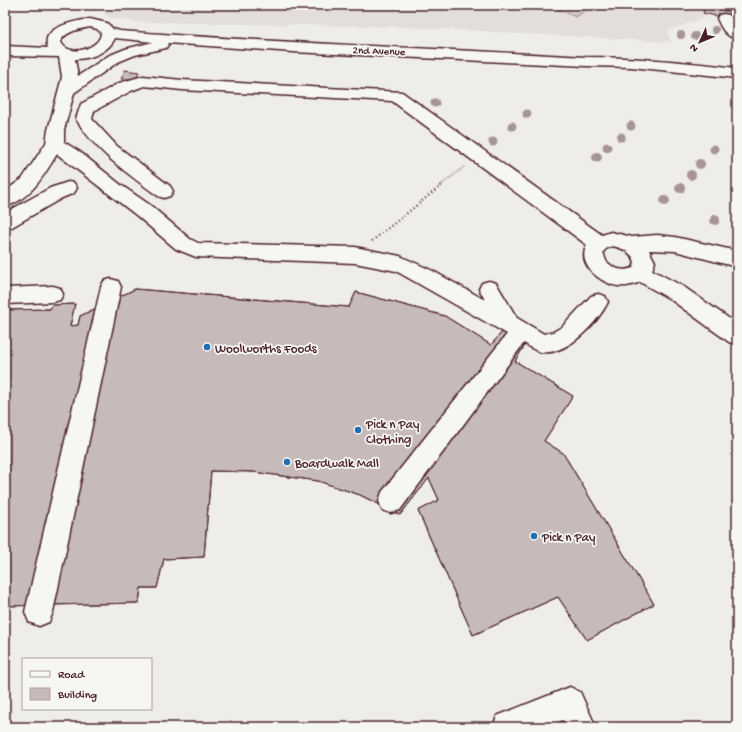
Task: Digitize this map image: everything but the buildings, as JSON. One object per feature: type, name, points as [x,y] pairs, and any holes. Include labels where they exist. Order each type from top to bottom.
[{"type":"street","points":[[727,12],[728,27],[737,35]]},
{"type":"street","name":"2nd Avenue","points":[[58,35],[72,26],[81,24],[98,25],[179,40],[585,61],[614,67],[727,78],[737,73]]},
{"type":"street","points":[[68,83],[88,52],[98,25]]},
{"type":"street","points":[[58,35],[54,44],[56,48],[66,53]]},
{"type":"street","points":[[5,46],[58,35]]},
{"type":"street","points":[[68,83],[130,52],[179,40]]},
{"type":"street","points":[[5,51],[77,54],[88,52]]},
{"type":"street","points":[[5,200],[28,184],[55,144],[56,130],[68,83],[66,53]]},
{"type":"street","points":[[164,192],[115,155],[95,136],[84,119],[87,108],[125,87],[143,82],[396,96],[599,243]]},
{"type":"street","points":[[55,144],[74,156],[115,190],[143,210],[183,244],[196,250],[355,255],[400,264],[426,276],[512,330],[542,342],[558,340],[581,322],[598,302]]},
{"type":"street","points":[[5,222],[56,192],[68,188]]},
{"type":"street","points":[[737,259],[675,244],[657,242],[638,258],[630,278],[623,279],[616,278],[602,271],[597,266],[593,256],[595,247],[599,243],[611,239],[638,258],[677,293],[737,336]]},
{"type":"street","points":[[638,258],[658,251],[674,251],[737,265]]},
{"type":"street","points":[[39,612],[111,287]]},
{"type":"street","points":[[489,289],[512,330]]},
{"type":"street","points":[[5,296],[52,294]]},
{"type":"street","points":[[391,500],[512,330]]},
{"type":"street","points":[[508,727],[570,702],[581,727]]},
{"type":"path","points":[[355,255],[478,156]]},
{"type":"shaded area","points":[[107,5],[737,5],[737,21],[711,15],[667,31],[671,42],[402,27],[136,22],[111,18],[104,14]]},
{"type":"shaded area","points":[[548,5],[592,5],[576,17]]},
{"type":"tunnel","points":[[735,13],[737,21]]},
{"type":"place","name":"Woolworths Foods","points":[[207,347]]},
{"type":"place","name":"Pick n Pay Clothing","points":[[358,430]]},
{"type":"place","name":"Boardwalk Mall","points":[[287,462]]},
{"type":"place","name":"Pick n Pay","points":[[534,536]]}]
